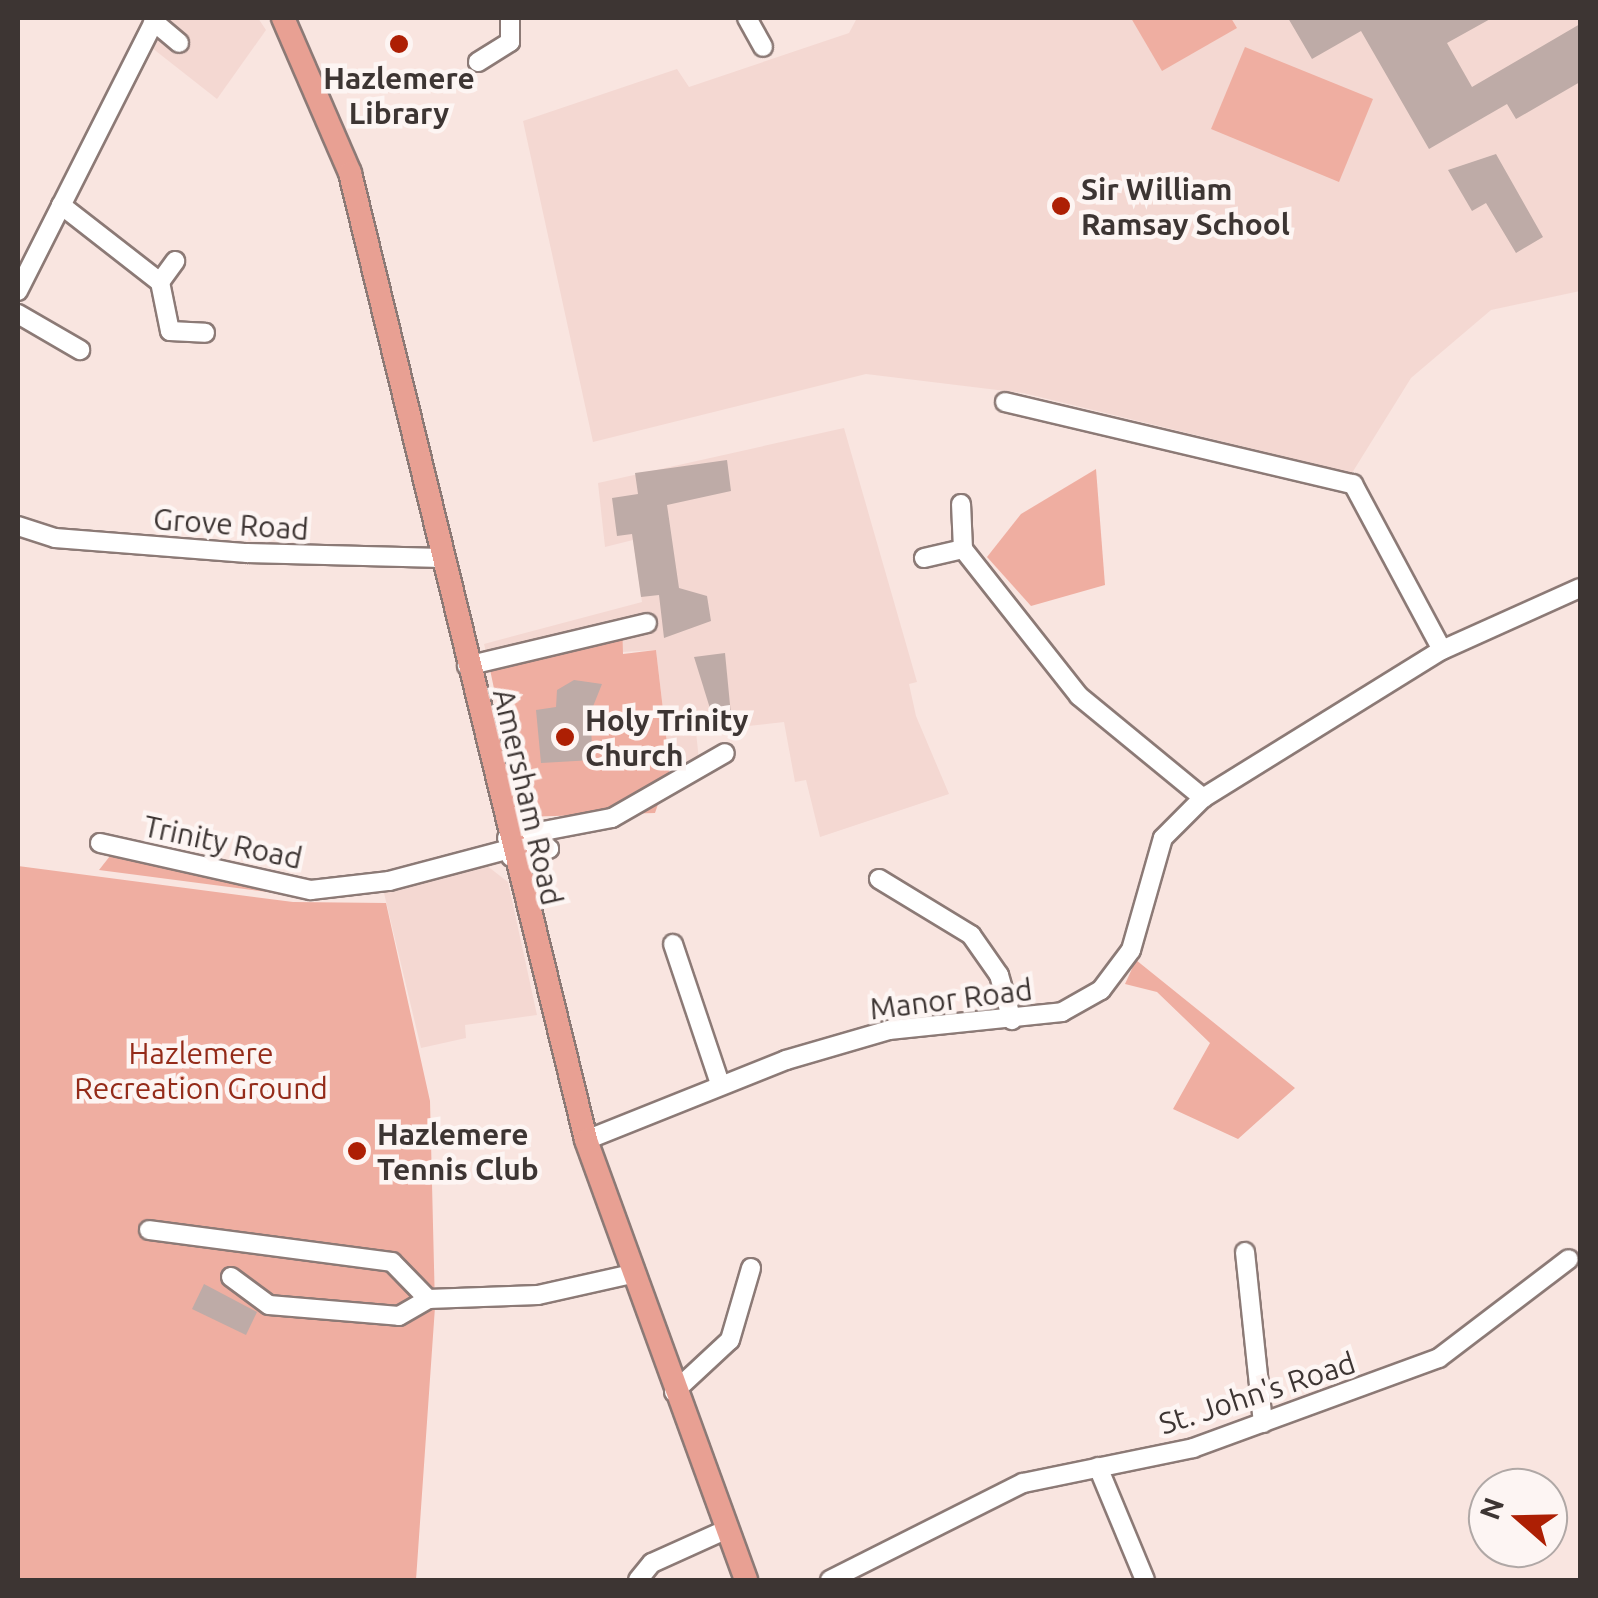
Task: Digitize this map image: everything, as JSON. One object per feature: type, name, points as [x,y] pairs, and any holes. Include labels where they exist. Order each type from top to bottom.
[{"type":"main road","name":"Amersham Road","points":[[283,18],[350,173],[509,848],[586,1140],[674,1392],[746,1580]]},
{"type":"street","points":[[478,62],[512,39],[510,18]]},
{"type":"street","points":[[747,18],[762,48]]},
{"type":"street","points":[[18,291],[154,20],[179,43]]},
{"type":"street","points":[[61,205],[160,282],[170,330],[205,334]]},
{"type":"street","points":[[160,282],[175,261]]},
{"type":"street","points":[[18,314],[80,350]]},
{"type":"street","points":[[1005,402],[1353,484],[1442,650]]},
{"type":"street","points":[[961,504],[963,550],[1079,696],[1168,760],[1203,798]]},
{"type":"street","name":"Grove Road","points":[[18,526],[55,538],[247,553],[442,558]]},
{"type":"street","points":[[924,558],[963,550]]},
{"type":"street","name":"Manor Road","points":[[586,1140],[720,1084],[889,1030],[1062,1012],[1101,990],[1131,950],[1163,838],[1203,798],[1442,650],[1580,588]]},
{"type":"street","points":[[467,666],[647,622]]},
{"type":"street","points":[[509,848],[582,830],[648,804],[726,753]]},
{"type":"street","name":"Trinity Road","points":[[100,843],[311,890],[389,882],[509,848]]},
{"type":"street","points":[[509,848],[549,849]]},
{"type":"street","points":[[879,879],[971,935],[999,975],[1012,1020]]},
{"type":"street","points":[[672,944],[720,1084]]},
{"type":"street","points":[[149,1230],[392,1262],[428,1298]]},
{"type":"street","points":[[1245,1252],[1263,1423]]},
{"type":"street","name":"St. John's Road","points":[[830,1580],[1024,1482],[1098,1467],[1263,1423],[1439,1358],[1569,1259]]},
{"type":"street","points":[[674,1392],[730,1340],[751,1268]]},
{"type":"street","points":[[231,1277],[284,1308],[400,1316],[428,1298],[492,1299],[632,1274]]},
{"type":"street","points":[[1098,1467],[1145,1580]]},
{"type":"street","points":[[638,1580],[652,1563],[725,1530]]},
{"type":"shaded area","points":[[166,18],[258,18],[266,30],[217,99],[147,44]]},
{"type":"shaded area","name":"Sir William Ramsay School","points":[[857,18],[1580,18],[1580,291],[1491,310],[1411,378],[1352,473],[1023,393],[866,374],[593,442],[523,121],[677,69],[689,87],[849,33]]},
{"type":"shaded area","points":[[844,428],[917,682],[909,684],[916,716],[949,794],[820,837],[806,780],[795,782],[784,722],[696,732],[699,760],[670,769],[656,650],[488,660],[484,644],[642,602],[633,540],[605,547],[598,483]]},
{"type":"shaded area","points":[[482,862],[508,882],[537,1015],[465,1025],[466,1038],[421,1048],[384,893]]},
{"type":"green space","points":[[1131,18],[1231,18],[1237,28],[1162,71]]},
{"type":"green space","points":[[1245,47],[1373,99],[1339,182],[1211,129]]},
{"type":"green space","points":[[1096,469],[1105,585],[1031,606],[987,557],[1021,514]]},
{"type":"green space","points":[[622,620],[623,654],[656,650],[670,769],[655,813],[521,817],[488,660]]},
{"type":"green space","points":[[110,856],[312,892],[313,898],[99,870]]},
{"type":"green space","name":"Hazlemere Recreation Ground","points":[[18,866],[293,902],[386,903],[430,1101],[435,1307],[416,1580],[18,1580]]},
{"type":"green space","points":[[1136,960],[1295,1088],[1238,1139],[1173,1109],[1210,1043],[1157,992],[1125,984]]},
{"type":"building","points":[[1288,18],[1492,18],[1447,43],[1472,87],[1580,24],[1580,82],[1516,119],[1507,104],[1429,149],[1361,31],[1312,59]]},
{"type":"building","points":[[1496,154],[1543,237],[1516,253],[1486,203],[1472,211],[1448,170]]},
{"type":"building","points":[[727,460],[731,491],[667,505],[679,588],[707,596],[711,621],[664,638],[659,595],[641,597],[632,534],[617,536],[612,498],[638,494],[635,473]]},
{"type":"building","points":[[725,653],[731,715],[713,718],[694,657]]},
{"type":"building","name":"Holy Trinity Church","points":[[574,680],[602,684],[590,714],[593,760],[541,763],[536,710],[556,707],[557,690]]},
{"type":"building","points":[[204,1284],[257,1312],[246,1335],[192,1309]]},
{"type":"place","name":"Hazlemere Library","points":[[399,44]]},
{"type":"place","name":"Sir William Ramsay School","points":[[1061,206]]},
{"type":"place","name":"Holy Trinity Church","points":[[565,737]]},
{"type":"place","name":"Hazlemere Tennis Club","points":[[357,1151]]}]
